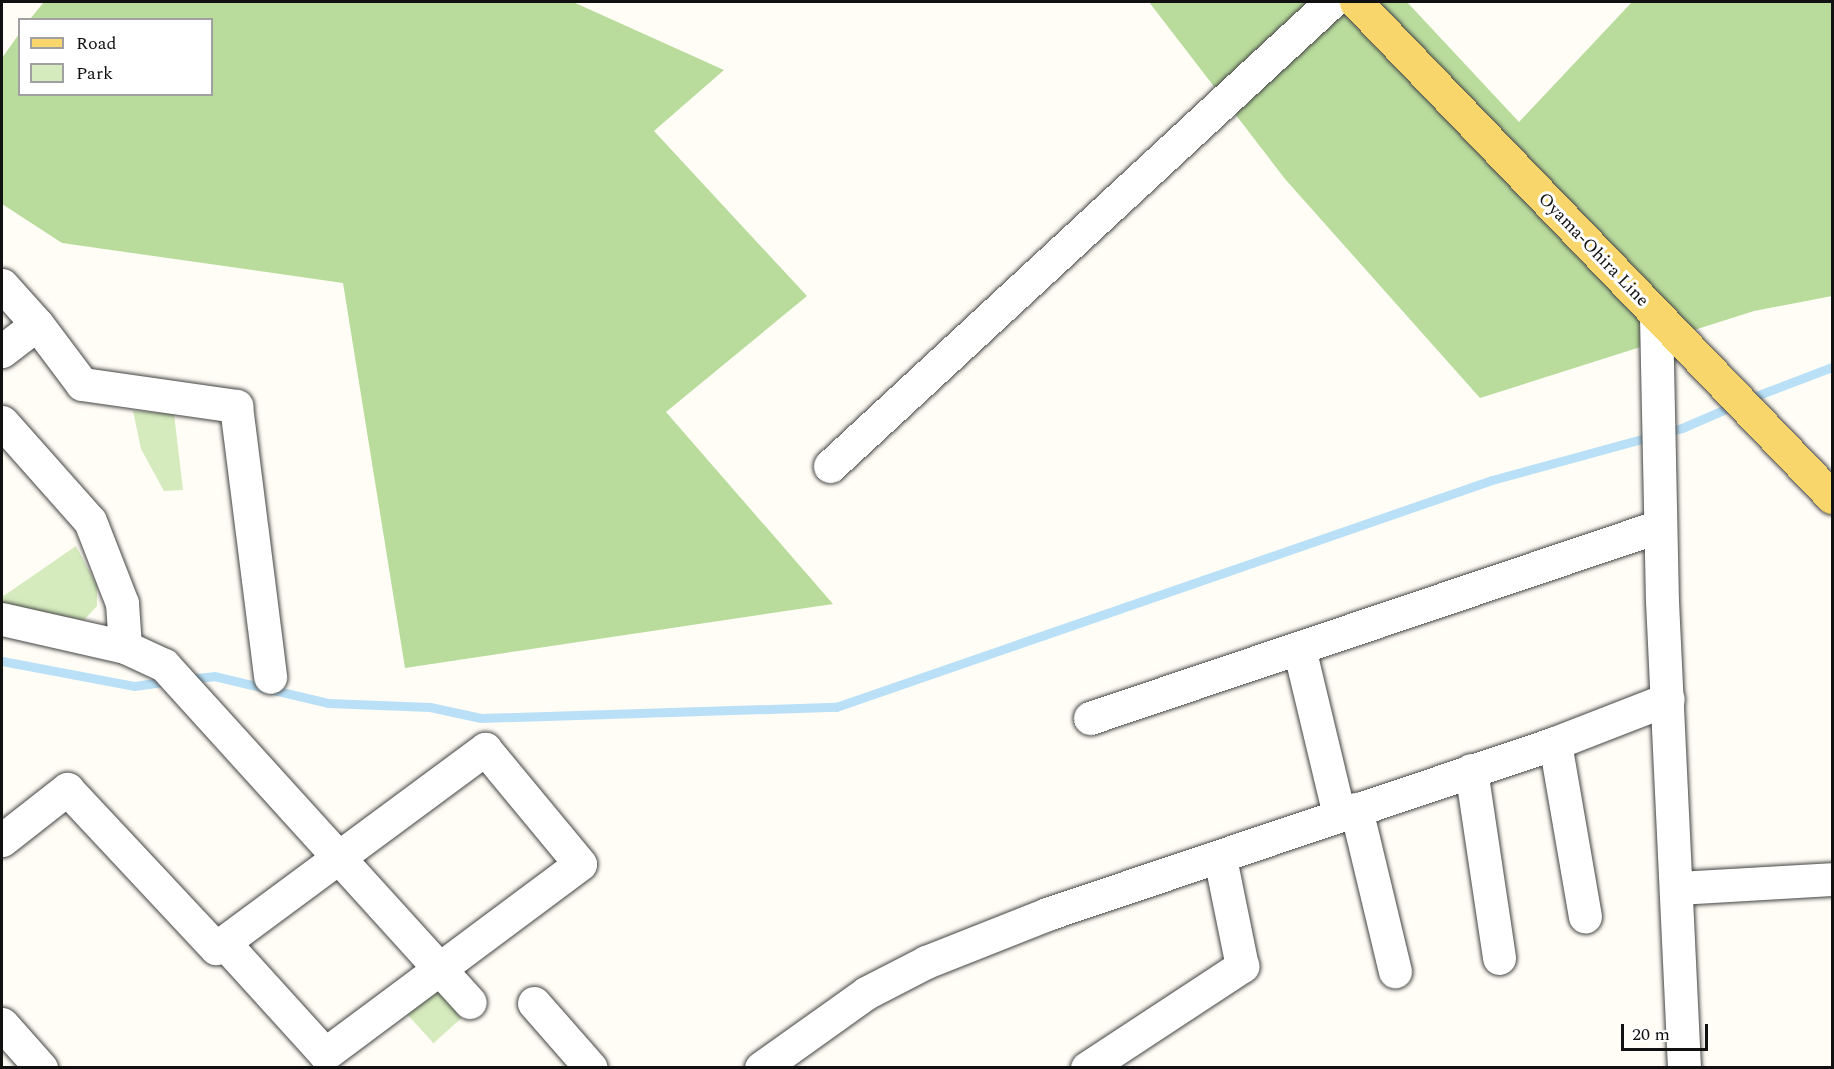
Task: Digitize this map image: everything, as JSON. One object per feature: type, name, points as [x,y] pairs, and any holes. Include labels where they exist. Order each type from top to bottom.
[{"type":"main road","name":"Oyama-Ohira Line","points":[[1356,2],[1656,316],[1833,496]]},
{"type":"street","points":[[830,466],[1331,2]]},
{"type":"street","points":[[2,285],[37,324],[82,384],[236,406],[270,677]]},
{"type":"street","points":[[1656,316],[1660,526],[1684,1068]]},
{"type":"street","points":[[2,351],[37,324]]},
{"type":"street","points":[[2,422],[90,521],[122,603],[125,647]]},
{"type":"street","points":[[1090,718],[1660,526]]},
{"type":"street","points":[[2,619],[125,647],[164,665],[343,857],[470,1002]]},
{"type":"street","points":[[1299,648],[1395,971]]},
{"type":"street","points":[[761,1068],[866,993],[926,962],[1047,914],[1220,858],[1347,812],[1555,743],[1668,699]]},
{"type":"street","points":[[1555,743],[1585,916]]},
{"type":"street","points":[[2,840],[67,789],[216,948],[226,945],[485,749],[580,864],[325,1054],[226,945]]},
{"type":"street","points":[[1471,770],[1499,958]]},
{"type":"street","points":[[1087,1068],[1242,966],[1220,858]]},
{"type":"street","points":[[1677,888],[1833,879]]},
{"type":"street","points":[[534,1003],[591,1068]]},
{"type":"street","points":[[2,1024],[41,1068]]},
{"type":"green space","points":[[44,2],[573,2],[724,70],[654,131],[807,296],[666,412],[833,604],[405,668],[343,283],[62,243],[2,204],[2,58],[18,35],[18,96],[213,96],[213,18],[31,18]]},
{"type":"green space","points":[[1149,2],[1407,2],[1519,122],[1632,2],[1832,2],[1832,296],[1754,311],[1480,398],[1285,179]]},
{"type":"green space","points":[[133,411],[174,414],[183,490],[164,491],[141,449]]},
{"type":"green space","points":[[76,546],[97,586],[97,606],[84,620],[2,605],[2,597]]},
{"type":"green space","points":[[441,980],[469,1011],[433,1043],[405,1012]]},
{"type":"waterway","points":[[1748,399],[1832,367]]},
{"type":"waterway","points":[[187,679],[214,676],[328,703],[430,707],[481,718],[836,707],[1492,480],[1682,428],[1735,405]]},
{"type":"waterway","points":[[2,661],[134,686],[170,681]]}]
